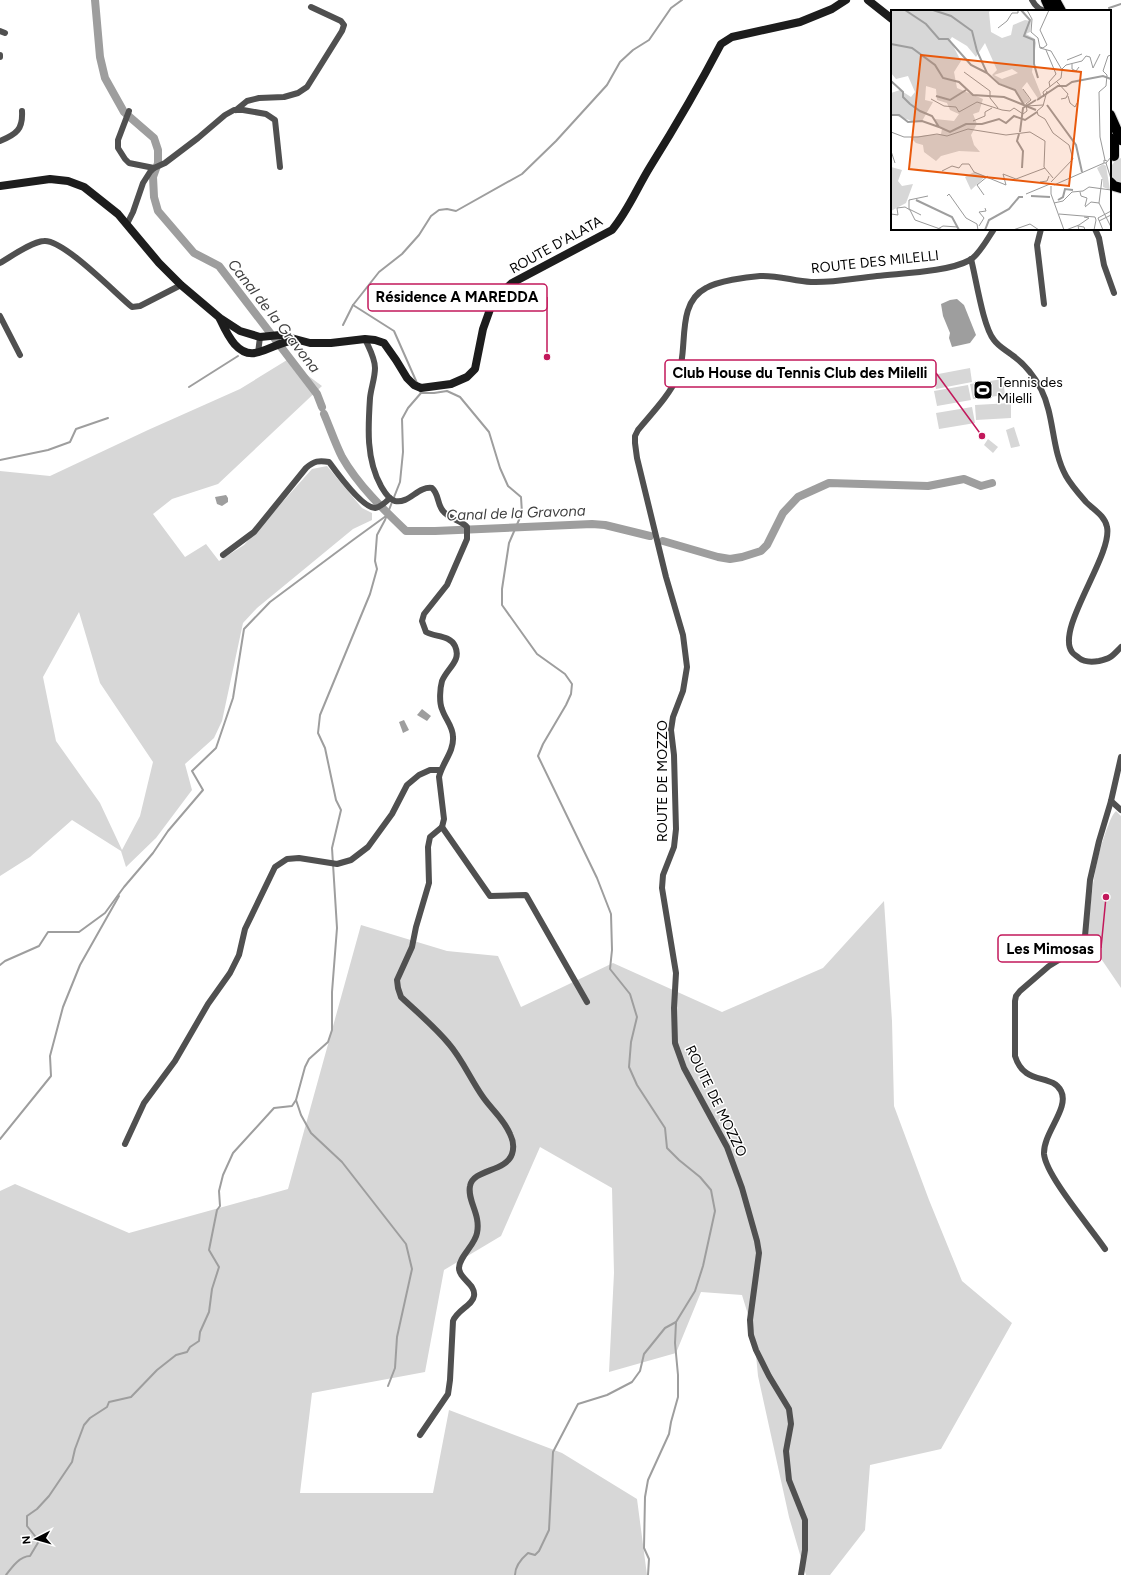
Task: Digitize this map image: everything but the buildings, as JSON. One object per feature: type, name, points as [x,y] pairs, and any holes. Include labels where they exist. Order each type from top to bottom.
[{"type":"main road","points":[[1046,0],[1051,10]]},
{"type":"main road","points":[[1051,10],[1055,0]]},
{"type":"main road","points":[[1111,117],[1121,140]]},
{"type":"main road","points":[[1111,140],[1114,145],[1115,156]]},
{"type":"main road","points":[[1111,183],[1121,188]]},
{"type":"street","name":"ROUTE D'ALATA","points":[[299,340],[310,343],[365,339],[384,343],[407,378],[414,385],[421,388],[451,384],[467,377],[476,369],[483,329],[493,301],[512,283],[612,230],[624,216],[721,44],[732,37],[800,22],[832,9],[846,0]]},
{"type":"street","points":[[868,0],[891,18]]},
{"type":"street","points":[[1032,0],[1035,6],[1046,10]]},
{"type":"street","points":[[127,224],[133,212],[143,183],[154,168],[165,163],[224,115],[247,101],[259,98],[284,97],[298,93],[307,87],[344,25],[311,7]]},
{"type":"street","points":[[234,110],[258,111],[275,120],[280,167]]},
{"type":"street","points":[[0,141],[15,134],[22,123],[22,111]]},
{"type":"street","points":[[129,111],[118,140],[118,148],[125,159],[130,162],[154,168]]},
{"type":"street","points":[[0,186],[50,180],[68,182],[84,187],[118,214],[159,263],[181,285],[220,318],[240,331],[260,337],[280,335],[299,340]]},
{"type":"street","points":[[993,230],[971,259],[987,328],[992,339],[1026,366],[1041,388],[1048,405],[1058,456],[1062,468],[1067,478],[1087,503],[1102,518],[1107,526],[1108,535],[1070,629],[1069,644],[1072,653],[1082,660],[1095,662],[1111,658],[1121,647]]},
{"type":"street","points":[[1041,230],[1037,245],[1044,304]]},
{"type":"street","points":[[1095,230],[1099,238],[1104,264],[1114,293]]},
{"type":"street","points":[[0,263],[35,243],[51,241],[70,253],[132,307],[140,306],[181,285]]},
{"type":"street","name":"ROUTE DES MILELLI","points":[[635,443],[638,430],[676,379],[683,358],[688,308],[694,298],[706,288],[720,283],[760,276],[811,282],[843,280],[958,265],[971,259]]},
{"type":"street","points":[[0,316],[20,355]]},
{"type":"street","points":[[220,318],[226,331],[238,349],[250,353],[258,353],[282,342],[299,340]]},
{"type":"street","points":[[258,353],[260,337]]},
{"type":"street","points":[[365,339],[374,359],[375,367],[370,398],[370,461],[384,491],[393,500]]},
{"type":"street","name":"ROUTE DE MOZZO","points":[[635,443],[666,577],[683,635],[688,668],[683,691],[673,717],[671,730],[674,755],[676,829],[674,847],[663,874],[662,888],[676,973],[674,1008],[675,1043],[684,1068],[727,1147],[742,1188],[759,1253],[750,1320],[751,1336],[769,1376],[789,1409],[790,1424],[786,1451],[789,1480],[805,1520],[805,1550],[801,1575]]},
{"type":"street","points":[[222,555],[254,532],[306,468],[313,462],[321,461],[329,462],[353,492],[369,507],[376,508],[393,500],[408,499],[421,489],[432,488],[436,492],[441,510],[446,515],[464,523],[467,527],[467,539],[447,585],[424,614],[422,621],[426,632],[433,636],[450,639],[458,652],[456,659],[442,681],[440,697],[441,708],[452,727],[453,737],[452,748],[440,770],[439,777],[444,820],[442,827],[430,837],[428,847],[429,884],[416,927],[412,947],[398,980],[398,988],[401,996],[449,1044],[484,1099],[500,1116],[510,1134],[513,1145],[512,1155],[507,1162],[475,1178],[470,1185],[470,1193],[478,1218],[477,1234],[474,1243],[459,1265],[459,1271],[473,1288],[474,1296],[470,1303],[455,1315],[453,1321],[448,1394],[420,1435]]},
{"type":"street","points":[[1105,1248],[1060,1186],[1046,1161],[1044,1147],[1063,1105],[1062,1093],[1057,1086],[1050,1082],[1022,1071],[1017,1064],[1015,1056],[1015,1001],[1020,991],[1035,977],[1082,944],[1085,936],[1090,880],[1121,757]]},
{"type":"street","points":[[125,1144],[144,1103],[175,1061],[208,1004],[230,973],[239,955],[245,930],[275,867],[281,862],[293,858],[337,864],[351,860],[368,847],[392,814],[407,785],[419,775],[430,770],[440,770]]},
{"type":"street","points":[[1111,801],[1121,810]]},
{"type":"street","points":[[442,827],[490,896],[526,895],[587,1002]]},
{"type":"shaded area","points":[[1121,158],[1121,184],[1111,175],[1111,167]]},
{"type":"shaded area","points":[[957,299],[964,305],[976,335],[970,343],[952,347],[949,338],[950,333],[943,316],[941,304]]},
{"type":"shaded area","points":[[287,360],[322,386],[218,484],[172,499],[153,514],[185,557],[206,544],[219,561],[244,545],[312,469],[327,466],[362,508],[372,513],[372,520],[353,529],[257,608],[243,623],[222,721],[214,738],[185,764],[192,790],[156,838],[126,867],[121,851],[72,820],[30,857],[0,876],[0,471],[50,476],[240,389]],"holes":[[[79,612],[100,683],[153,762],[140,816],[122,850],[100,803],[56,741],[43,677]]]},
{"type":"shaded area","points":[[970,368],[972,382],[936,389],[933,375]]},
{"type":"shaded area","points":[[1003,379],[1005,395],[973,399],[970,384]]},
{"type":"shaded area","points":[[968,385],[971,400],[937,406],[934,391]]},
{"type":"shaded area","points":[[1011,403],[1011,418],[976,420],[975,405]]},
{"type":"shaded area","points":[[972,407],[975,423],[939,429],[936,413]]},
{"type":"shaded area","points":[[1014,427],[1020,446],[1011,448],[1006,430]]},
{"type":"shaded area","points":[[988,439],[998,447],[993,453],[984,445]]},
{"type":"shaded area","points":[[226,495],[228,502],[222,506],[217,504],[215,497]]},
{"type":"shaded area","points":[[422,709],[431,716],[427,721],[417,715]]},
{"type":"shaded area","points":[[404,720],[409,730],[403,733],[399,722]]},
{"type":"shaded area","points":[[1116,811],[1121,816],[1121,988],[1087,938],[1093,884],[1098,857],[1111,818]]},
{"type":"shaded area","points":[[884,901],[892,1021],[894,1106],[929,1200],[962,1281],[1012,1323],[941,1449],[870,1465],[865,1530],[830,1575],[806,1575],[789,1517],[758,1376],[754,1334],[742,1295],[701,1292],[676,1353],[609,1372],[614,1273],[612,1188],[540,1147],[501,1236],[444,1270],[425,1372],[312,1393],[300,1493],[433,1493],[449,1410],[562,1453],[637,1499],[647,1575],[0,1575],[0,1191],[15,1184],[129,1233],[288,1189],[361,925],[447,951],[498,956],[521,1007],[613,963],[722,1012],[823,968]]},
{"type":"waterway","name":"Canal de la Gravona","points":[[95,0],[100,57],[105,78],[124,112],[154,138],[158,150],[158,163],[153,177],[154,197],[158,211],[194,253],[219,266],[317,394],[322,407]]},
{"type":"waterway","points":[[343,325],[353,305],[379,272],[402,254],[419,235],[431,216],[439,210],[447,209],[456,211],[522,174],[556,141],[607,85],[620,62],[633,50],[649,40],[671,8],[682,0]]},
{"type":"waterway","points":[[1109,8],[1121,4]]},
{"type":"waterway","points":[[353,305],[394,331],[417,383]]},
{"type":"waterway","points":[[189,387],[238,356]]},
{"type":"waterway","points":[[420,391],[421,393],[447,391],[460,397],[489,432],[500,468],[508,486],[521,497],[522,513],[509,543],[502,589],[502,605],[537,654],[565,674],[572,684],[571,694],[566,705],[543,744],[538,756],[597,878],[611,914],[612,950],[610,969],[630,994],[637,1017],[631,1042],[629,1067],[637,1085],[665,1128],[667,1148],[700,1177],[711,1190],[715,1211],[703,1266],[695,1291],[676,1322],[665,1328],[644,1354],[640,1371],[632,1382],[607,1395],[578,1404],[553,1452],[549,1530],[539,1551],[535,1555],[528,1553],[517,1566],[515,1575]]},
{"type":"waterway","points":[[6,1575],[20,1560],[26,1556],[30,1556],[39,1541],[27,1526],[27,1516],[37,1509],[49,1496],[72,1462],[84,1425],[90,1418],[107,1407],[109,1402],[131,1397],[157,1370],[176,1355],[187,1352],[190,1347],[199,1341],[200,1332],[209,1312],[212,1289],[219,1267],[209,1250],[217,1210],[220,1206],[219,1191],[223,1175],[233,1153],[274,1108],[292,1106],[296,1100],[305,1067],[309,1059],[328,1042],[332,1030],[332,992],[337,928],[332,848],[341,810],[336,800],[325,748],[318,733],[320,715],[370,594],[377,569],[375,561],[377,535],[385,520],[400,482],[403,452],[402,419],[408,408],[421,393]]},
{"type":"waterway","name":"Canal de la Gravona","points":[[324,414],[339,452],[348,467],[371,496],[406,531],[592,524],[605,525],[650,536]]},
{"type":"waterway","points":[[0,460],[48,450],[70,442],[76,429],[108,418]]},
{"type":"waterway","name":"Canal de la Gravona","points":[[663,541],[718,557],[730,559],[742,557],[761,551],[767,545],[783,513],[798,497],[829,483],[928,486],[964,479],[981,486],[992,483]]},
{"type":"waterway","points":[[0,965],[5,961],[39,946],[48,932],[79,932],[105,913],[124,887],[153,853],[168,831],[203,790],[192,771],[216,748],[233,698],[244,629],[270,602],[386,516]]},
{"type":"waterway","points":[[0,1139],[51,1076],[50,1056],[63,1007],[80,965],[119,896]]},
{"type":"waterway","points":[[296,1100],[301,1115],[311,1133],[342,1162],[406,1244],[412,1269],[397,1337],[395,1368],[388,1386]]},
{"type":"waterway","points":[[648,1575],[649,1559],[644,1548],[645,1497],[648,1480],[669,1434],[678,1397],[678,1375],[675,1343],[676,1322]]},
{"type":"place","name":"Résidence A MAREDDA","points":[[547,357]]},
{"type":"place","name":"Tennis des Milelli","points":[[983,390]]},
{"type":"place","name":"Club House du Tennis Club des Milelli","points":[[982,436]]},
{"type":"place","name":"Les Mimosas","points":[[1106,897]]}]
